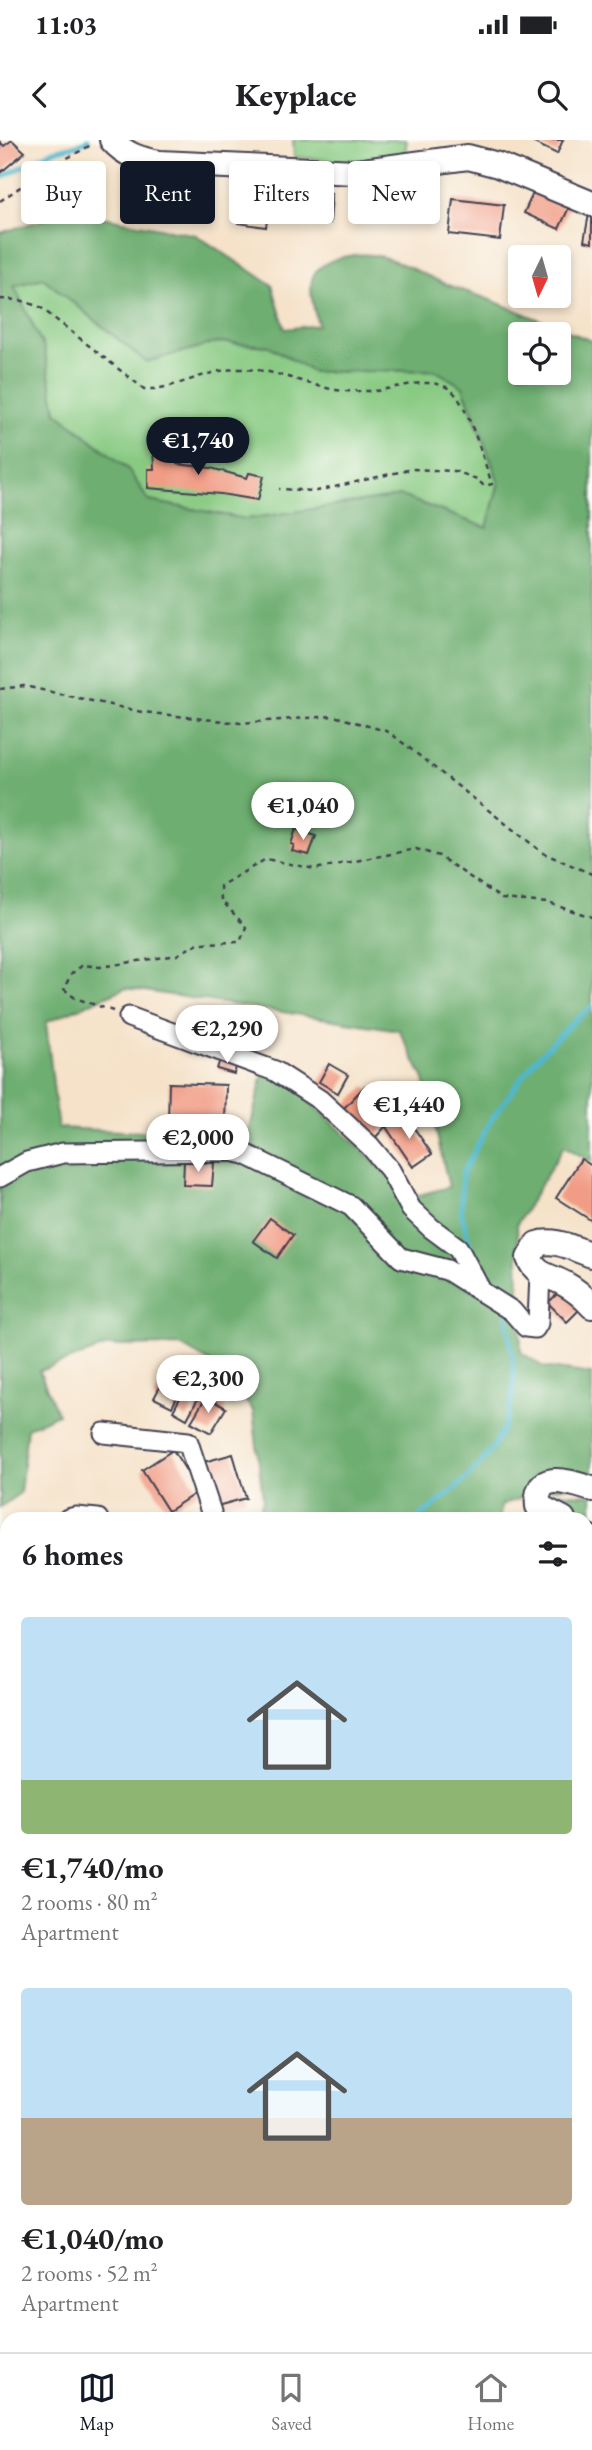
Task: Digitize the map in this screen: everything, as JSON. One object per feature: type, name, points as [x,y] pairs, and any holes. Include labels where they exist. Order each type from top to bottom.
[{"type":"street","points":[[121,147],[143,161],[160,163],[356,172],[457,158],[480,158],[592,204]]},
{"type":"street","points":[[129,1017],[275,1071],[320,1100],[370,1146],[384,1162],[411,1209],[458,1248],[496,1300]]},
{"type":"street","points":[[0,1177],[27,1162],[64,1153],[231,1151],[245,1154],[351,1206],[401,1258],[447,1270],[496,1300],[526,1327],[535,1328],[538,1323],[540,1273]]},
{"type":"street","points":[[592,1255],[554,1242],[537,1244],[529,1258],[531,1265],[540,1273],[564,1283],[581,1294],[592,1306]]},
{"type":"street","points":[[104,1433],[188,1442],[212,1512]]},
{"type":"street","points":[[550,1512],[538,1506],[537,1498],[540,1489],[547,1482],[555,1480],[592,1489]]},
{"type":"path","points":[[0,201],[96,140]]},
{"type":"path","points":[[0,299],[20,300],[40,307],[144,389],[158,388],[212,372],[236,369],[266,370],[337,390],[374,391],[425,383],[441,385],[452,391],[463,407],[492,484],[484,486],[477,479],[455,471],[412,469],[317,491],[279,489]]},
{"type":"path","points":[[0,689],[24,686],[142,712],[240,723],[334,716],[389,732],[543,853],[592,874]]},
{"type":"path","points":[[129,1017],[75,998],[64,989],[71,974],[83,965],[100,967],[177,955],[198,943],[240,942],[246,927],[221,900],[220,886],[266,859],[315,869],[416,849],[439,856],[502,899],[548,903],[592,917]]},
{"type":"green space","points":[[293,140],[407,140],[405,153],[364,161],[294,157]]},
{"type":"green space","points":[[106,218],[120,220],[120,224],[139,224],[196,235],[272,285],[285,329],[318,325],[311,285],[312,278],[320,267],[345,257],[379,256],[545,322],[508,322],[508,385],[571,385],[571,333],[592,341],[592,1162],[564,1146],[517,1224],[521,1352],[543,1367],[592,1374],[592,1483],[528,1492],[521,1498],[501,1505],[500,1512],[259,1512],[263,1500],[253,1411],[222,1369],[180,1345],[108,1346],[39,1371],[58,1414],[27,1428],[20,1493],[0,1507],[0,233],[29,224],[106,224]],"holes":[[[43,278],[146,362],[218,342],[269,346],[313,372],[435,370],[463,387],[499,482],[487,528],[401,496],[246,519],[149,501],[127,468],[56,412],[44,348],[14,286]],[[125,988],[399,1030],[424,1079],[449,1187],[412,1197],[287,1080],[265,1065],[248,1137],[58,1128],[46,1022]]]},
{"type":"green space","points":[[43,278],[146,362],[218,342],[269,346],[313,372],[435,370],[463,387],[499,482],[487,528],[401,496],[246,519],[149,501],[127,468],[56,412],[44,348],[14,286]]},
{"type":"green space","points":[[556,1493],[592,1495],[592,1512],[565,1512],[551,1502],[551,1497]]},
{"type":"building","points":[[12,140],[25,152],[0,173],[0,142],[4,146]]},
{"type":"building","points":[[528,140],[563,140],[557,154]]},
{"type":"building","points":[[537,184],[572,201],[559,229],[524,213]]},
{"type":"building","points":[[453,199],[504,205],[500,240],[449,234]]},
{"type":"building","points":[[589,214],[592,214],[592,243],[584,241]]},
{"type":"building","points":[[245,224],[266,224],[266,227]]},
{"type":"building","points":[[176,442],[177,464],[211,468],[247,478],[249,473],[264,476],[258,500],[148,488],[148,469],[154,469],[153,445]]},
{"type":"building","points":[[296,829],[316,836],[309,855],[292,851],[294,845],[291,844]]},
{"type":"building","points":[[221,1056],[238,1061],[234,1074],[217,1069]]},
{"type":"building","points":[[329,1064],[348,1075],[338,1093],[319,1082]]},
{"type":"building","points":[[169,1083],[226,1085],[225,1124],[168,1123]]},
{"type":"building","points":[[365,1086],[396,1115],[375,1138],[344,1108]]},
{"type":"building","points":[[405,1115],[432,1154],[413,1167],[386,1127]]},
{"type":"building","points":[[581,1159],[592,1166],[592,1221],[556,1198]]},
{"type":"building","points":[[184,1161],[214,1163],[212,1186],[183,1185]]},
{"type":"building","points":[[270,1218],[293,1235],[277,1258],[253,1241]]},
{"type":"building","points":[[562,1289],[581,1308],[567,1322],[548,1303]]},
{"type":"building","points":[[166,1375],[184,1384],[172,1407],[154,1398]]},
{"type":"building","points":[[187,1385],[201,1393],[187,1419],[173,1411]]},
{"type":"building","points":[[206,1397],[226,1408],[211,1433],[191,1422]]},
{"type":"building","points":[[173,1450],[199,1491],[168,1511],[142,1470]]},
{"type":"building","points":[[233,1454],[246,1498],[217,1506],[204,1462]]},
{"type":"waterway","points":[[0,178],[53,151],[88,140]]},
{"type":"waterway","points":[[501,1296],[471,1250],[461,1211],[462,1174],[491,1120],[534,1061],[592,1007]]},
{"type":"waterway","points":[[426,1512],[465,1480],[492,1449],[502,1431],[509,1412],[514,1382],[507,1316]]}]
